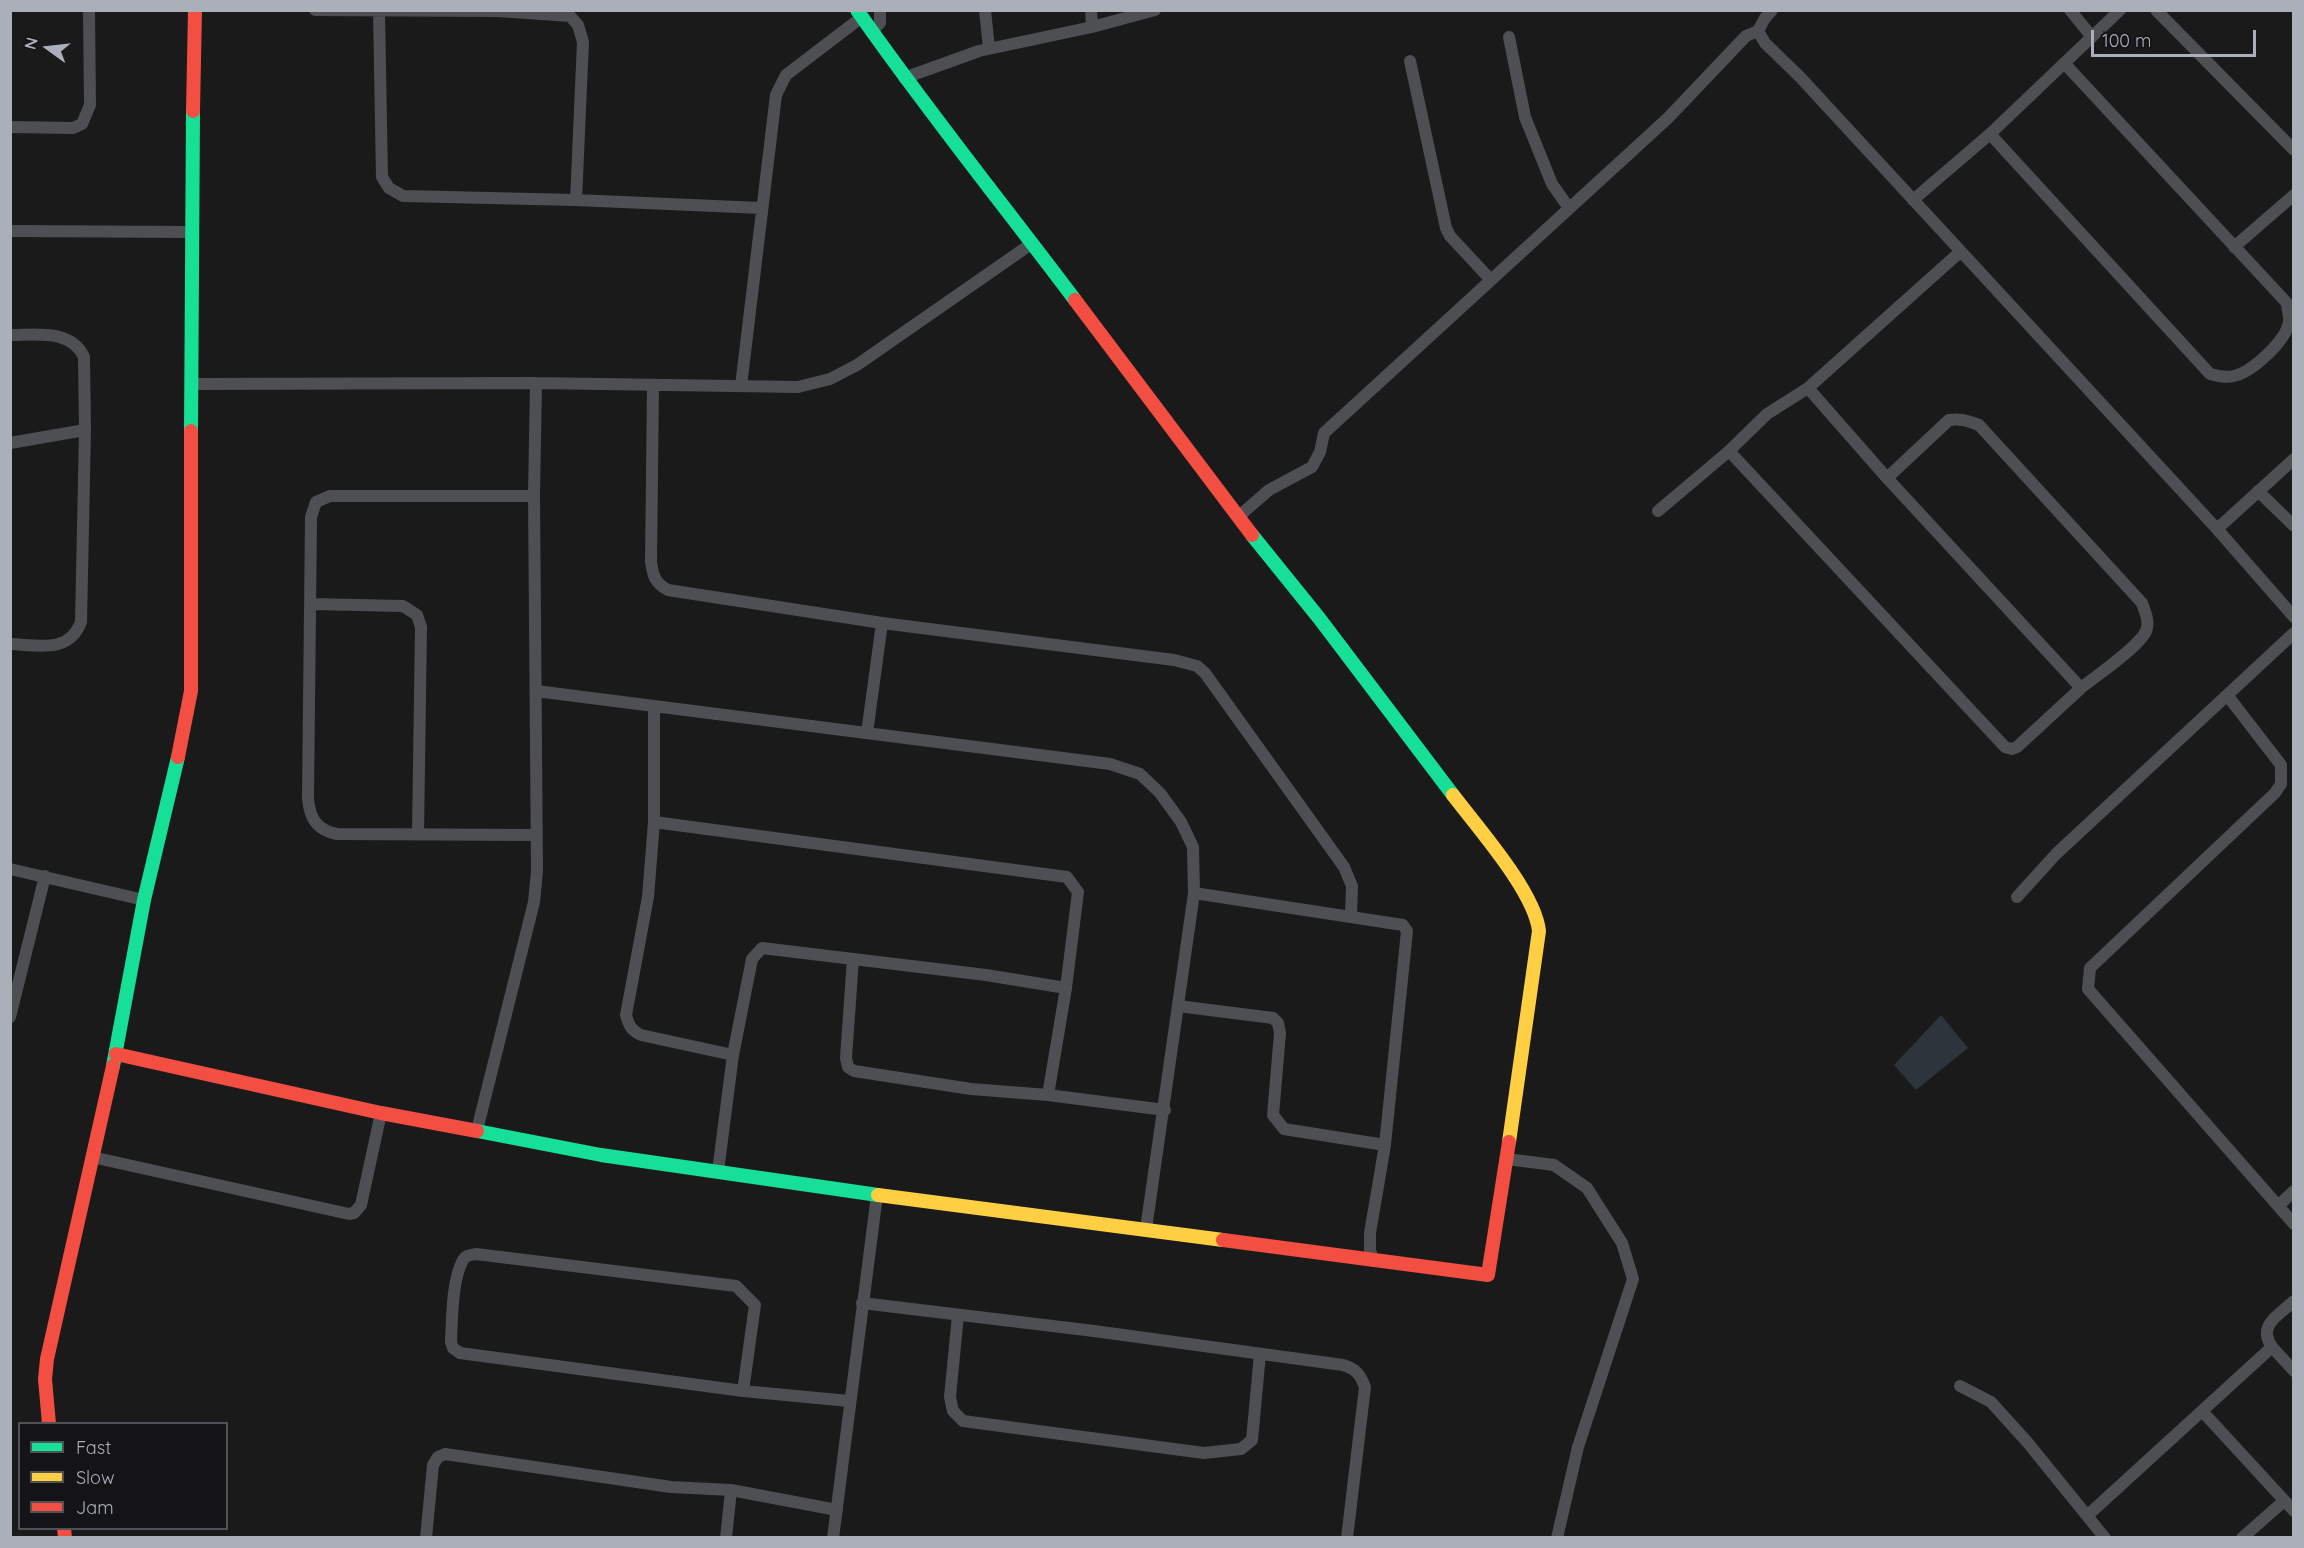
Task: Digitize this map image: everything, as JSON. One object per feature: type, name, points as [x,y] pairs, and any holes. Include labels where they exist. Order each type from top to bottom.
[{"type":"street","points":[[10,127],[73,128],[82,124],[90,105],[89,10]]},
{"type":"street","points":[[49,1422],[46,1394],[47,1359],[116,1054],[144,900],[186,724],[191,691],[191,232],[195,10]]},
{"type":"street","points":[[315,10],[379,12],[498,10],[570,16],[578,25],[583,42],[576,200]]},
{"type":"street","points":[[872,32],[880,22],[880,10]]},
{"type":"street","points":[[985,10],[989,48]]},
{"type":"street","points":[[1091,10],[1092,27]]},
{"type":"street","points":[[904,78],[989,48],[1092,27],[1155,10]]},
{"type":"street","points":[[1238,517],[1269,490],[1312,468],[1320,452],[1324,433],[1668,118],[1746,36],[1758,31],[1765,18],[1773,10]]},
{"type":"street","points":[[2070,10],[2092,37]]},
{"type":"street","points":[[1913,200],[1990,134],[2120,10]]},
{"type":"street","points":[[2156,10],[2294,150]]},
{"type":"street","points":[[379,12],[382,177],[389,188],[403,196],[761,208]]},
{"type":"street","points":[[116,1054],[381,1113],[601,1155],[877,1195],[1488,1275],[1539,931],[1538,921],[1528,896],[1319,618],[1238,517],[1030,244],[976,169],[904,78],[860,14],[786,75],[776,95],[741,386]]},
{"type":"street","points":[[1758,31],[1765,43],[1800,77],[2217,529],[2294,617]]},
{"type":"street","points":[[1509,37],[1525,117],[1552,184],[1569,208]]},
{"type":"street","points":[[1410,62],[1446,228],[1450,237],[1491,279]]},
{"type":"street","points":[[1990,134],[2210,374],[2222,377],[2235,376],[2248,369],[2275,347],[2284,336],[2289,320],[2287,303],[2065,64]]},
{"type":"street","points":[[2234,247],[2294,195]]},
{"type":"street","points":[[10,231],[191,232]]},
{"type":"street","points":[[191,384],[536,383],[798,387],[830,379],[848,370],[1030,244]]},
{"type":"street","points":[[1658,511],[1729,451],[1767,414],[1808,388],[1960,252]]},
{"type":"street","points":[[10,335],[56,335],[75,342],[84,357],[85,430],[81,622],[77,633],[70,640],[58,644],[10,644]]},
{"type":"street","points":[[477,1130],[534,902],[537,871],[534,496],[536,383]]},
{"type":"street","points":[[653,386],[651,562],[653,577],[660,585],[668,590],[882,623],[1174,660],[1197,666],[1205,673],[1272,764],[1344,867],[1352,886],[1351,916]]},
{"type":"street","points":[[1808,388],[1887,478],[2081,688]]},
{"type":"street","points":[[1729,451],[2005,747],[2012,749],[2017,747],[2081,688],[2138,643],[2146,631],[2147,620],[2142,603],[1979,425],[1957,418],[1949,420],[1887,478]]},
{"type":"street","points":[[10,443],[85,430]]},
{"type":"street","points":[[2217,529],[2294,459]]},
{"type":"street","points":[[2258,491],[2294,526]]},
{"type":"street","points":[[534,496],[330,496],[316,502],[311,517],[308,799],[309,812],[313,821],[320,828],[337,834],[537,835]]},
{"type":"street","points":[[311,604],[404,606],[417,615],[421,627],[418,834]]},
{"type":"street","points":[[867,734],[882,623]]},
{"type":"street","points":[[2017,897],[2056,854],[2294,633]]},
{"type":"street","points":[[536,691],[1110,764],[1140,774],[1160,793],[1189,836],[1193,848],[1194,893],[1165,1110],[1146,1229]]},
{"type":"street","points":[[2227,695],[2282,765],[2281,784],[2275,793],[2090,968],[2088,989],[2294,1224]]},
{"type":"street","points":[[654,707],[654,822],[648,897],[626,1015],[629,1026],[641,1035],[733,1055]]},
{"type":"street","points":[[654,822],[1067,877],[1078,892],[1066,988],[1048,1095]]},
{"type":"street","points":[[10,869],[144,900]]},
{"type":"street","points":[[10,1017],[16,973],[45,876]]},
{"type":"street","points":[[1194,893],[1403,925],[1407,931],[1385,1145],[1370,1233],[1370,1250],[1373,1261]]},
{"type":"street","points":[[718,1171],[733,1055],[752,959],[762,948],[986,975],[1066,988]]},
{"type":"street","points":[[853,959],[846,1058],[848,1067],[854,1071],[971,1089],[1048,1095],[1165,1110]]},
{"type":"street","points":[[1178,1006],[1273,1018],[1278,1023],[1280,1033],[1273,1115],[1284,1129],[1385,1145]]},
{"type":"street","points":[[92,1157],[350,1214],[362,1205],[381,1113]]},
{"type":"street","points":[[1507,1158],[1554,1165],[1587,1188],[1622,1243],[1633,1279],[1578,1447],[1557,1538]]},
{"type":"street","points":[[2278,1206],[2294,1191]]},
{"type":"street","points":[[833,1538],[877,1195]]},
{"type":"street","points":[[743,1391],[755,1305],[736,1286],[476,1254],[468,1255],[463,1261],[452,1301],[451,1342],[453,1348],[460,1353],[743,1391],[849,1401]]},
{"type":"street","points":[[2294,1301],[2270,1323],[2265,1331],[2266,1338],[2272,1347],[2294,1371]]},
{"type":"street","points":[[862,1303],[1094,1331],[1343,1365],[1354,1369],[1360,1375],[1365,1387],[1347,1538]]},
{"type":"street","points":[[958,1315],[950,1397],[953,1411],[963,1421],[1204,1453],[1241,1449],[1252,1440],[1260,1354]]},
{"type":"street","points":[[2088,1515],[2272,1347]]},
{"type":"street","points":[[1960,1386],[1991,1402],[2105,1538]]},
{"type":"street","points":[[2202,1411],[2294,1511]]},
{"type":"street","points":[[426,1538],[433,1465],[438,1457],[444,1454],[670,1487],[731,1490],[837,1510]]},
{"type":"street","points":[[726,1538],[731,1490]]},
{"type":"street","points":[[2242,1538],[2284,1501]]},
{"type":"shaded area","points":[[1941,1015],[1968,1048],[1916,1090],[1894,1065]]},
{"type":"traffic: fast","points":[[857,10],[937,120],[1075,300]]},
{"type":"traffic: fast","points":[[191,431],[193,111]]},
{"type":"traffic: fast","points":[[1252,535],[1319,618],[1453,795]]},
{"type":"traffic: fast","points":[[113,1066],[144,900],[178,757]]},
{"type":"traffic: fast","points":[[477,1131],[601,1155],[878,1195]]},
{"type":"traffic: slow","points":[[1453,795],[1517,880],[1535,915],[1539,931],[1509,1142]]},
{"type":"traffic: slow","points":[[878,1195],[1223,1240]]},
{"type":"traffic: jam","points":[[193,111],[195,10]]},
{"type":"traffic: jam","points":[[1075,300],[1252,535]]},
{"type":"traffic: jam","points":[[178,757],[191,691],[191,431]]},
{"type":"traffic: jam","points":[[116,1054],[381,1113],[477,1131]]},
{"type":"traffic: jam","points":[[49,1422],[45,1379],[47,1359],[113,1066]]},
{"type":"traffic: jam","points":[[1223,1240],[1488,1275],[1509,1142]]},
{"type":"traffic: jam","points":[[64,1530],[65,1538]]}]
